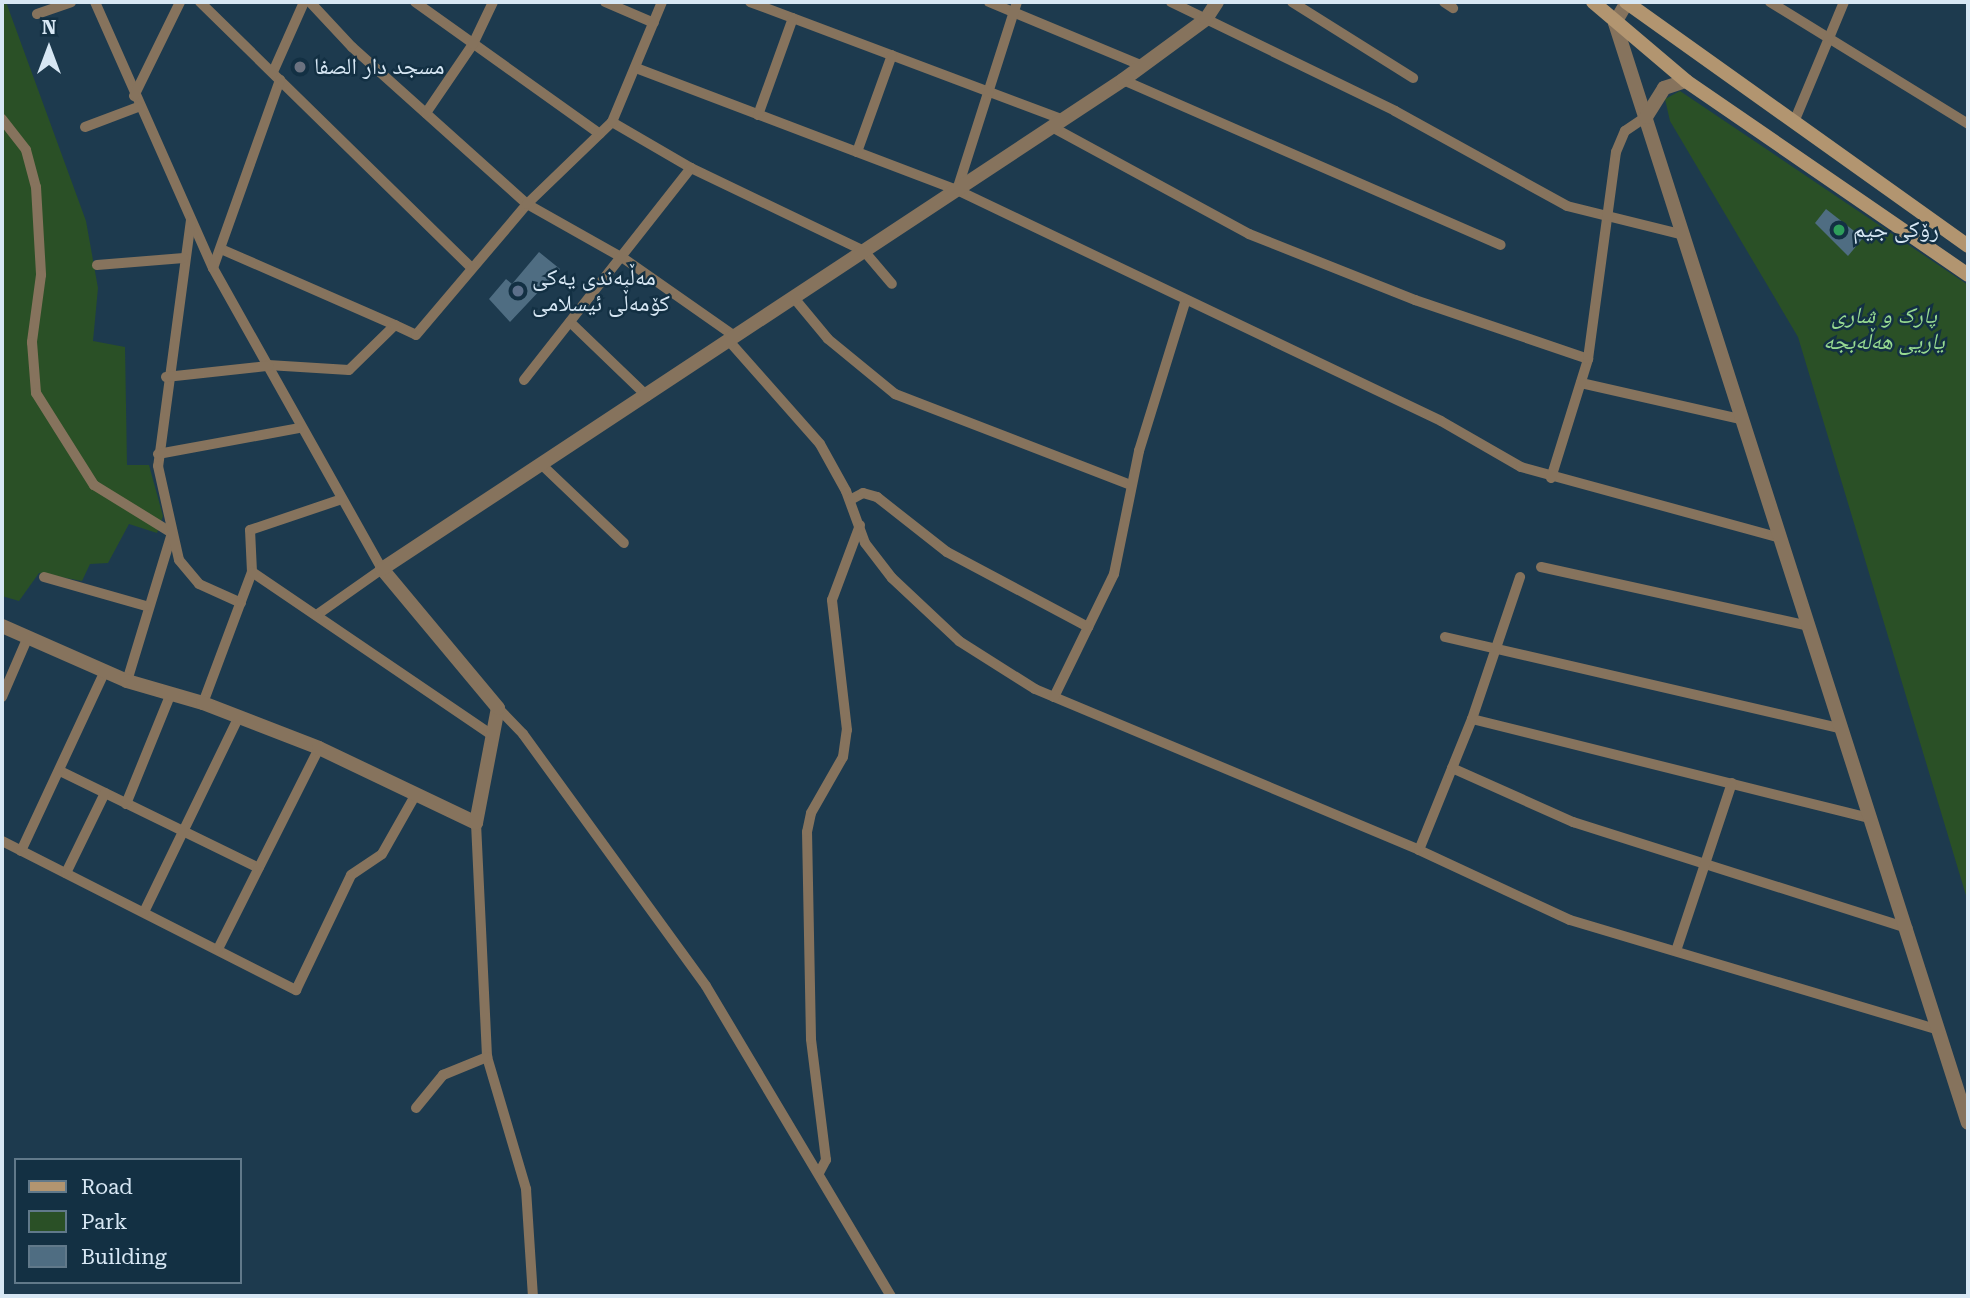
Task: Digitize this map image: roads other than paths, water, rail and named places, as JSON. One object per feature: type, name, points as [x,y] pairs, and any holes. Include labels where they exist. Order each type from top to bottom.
[{"type":"main road","points":[[1593,2],[1686,81],[1968,275]]},
{"type":"main road","points":[[1627,2],[1968,246]]},
{"type":"street","points":[[37,14],[71,2]]},
{"type":"street","points":[[95,2],[136,102],[214,268],[299,428],[382,569],[498,708],[523,734],[706,986],[891,1296]]},
{"type":"street","points":[[85,127],[136,102],[180,2]]},
{"type":"street","points":[[200,2],[471,267]]},
{"type":"street","points":[[214,268],[276,76],[304,2]]},
{"type":"street","points":[[310,2],[426,113],[527,204],[623,258],[732,339],[820,444],[850,500],[865,543],[892,578],[950,633],[990,663],[1054,697],[1419,850],[1570,920],[1939,1030]]},
{"type":"street","points":[[415,2],[600,134]]},
{"type":"street","points":[[426,113],[472,44],[493,2]]},
{"type":"street","points":[[605,2],[654,23]]},
{"type":"street","points":[[221,248],[416,335],[527,204],[612,122],[662,2]]},
{"type":"street","points":[[750,2],[992,92],[1057,123],[1249,234],[1415,300],[1588,359]]},
{"type":"street","points":[[989,2],[1016,7],[1143,66]]},
{"type":"street","points":[[1171,2],[1395,111],[1567,206],[1684,235]]},
{"type":"street","points":[[318,614],[382,569],[1123,80],[1206,19],[1217,2]]},
{"type":"street","points":[[1292,2],[1413,78]]},
{"type":"street","points":[[1627,2],[1615,23],[1908,928],[1968,1123]]},
{"type":"street","points":[[1770,2],[1968,124]]},
{"type":"street","points":[[1794,122],[1844,2]]},
{"type":"street","points":[[957,190],[992,92],[1016,7]]},
{"type":"street","points":[[758,115],[793,18]]},
{"type":"street","points":[[857,152],[892,55]]},
{"type":"street","points":[[636,68],[957,190],[1550,478],[1780,538]]},
{"type":"street","points":[[1123,80],[1502,244]]},
{"type":"street","points":[[1550,478],[1588,359],[1605,216],[1616,152],[1625,131],[1646,117],[1664,88],[1686,81]]},
{"type":"street","points":[[2,119],[26,150],[36,187],[41,275],[32,342],[36,393],[94,485],[172,533]]},
{"type":"street","points":[[612,122],[691,168],[864,251],[892,285]]},
{"type":"street","points":[[524,380],[623,258],[691,168]]},
{"type":"street","points":[[191,219],[166,377],[158,454],[179,560],[198,584],[242,603]]},
{"type":"street","points":[[97,265],[184,258]]},
{"type":"street","points":[[794,298],[849,359],[895,394],[1131,485]]},
{"type":"street","points":[[1054,697],[1114,574],[1131,485],[1185,302]]},
{"type":"street","points":[[570,322],[647,396]]},
{"type":"street","points":[[166,377],[268,366],[349,370],[395,325]]},
{"type":"street","points":[[1581,383],[1744,420]]},
{"type":"street","points":[[158,454],[299,428]]},
{"type":"street","points":[[542,465],[624,543]]},
{"type":"street","points":[[850,500],[863,493],[877,497],[947,552],[1088,627]]},
{"type":"street","points":[[204,703],[252,572],[250,530],[342,499]]},
{"type":"street","points":[[819,1173],[825,1160],[811,1039],[807,832],[811,813],[843,757],[847,730],[832,600],[860,525]]},
{"type":"street","points":[[127,681],[146,606],[172,533]]},
{"type":"street","points":[[1541,567],[1810,626]]},
{"type":"street","points":[[252,572],[318,614],[383,666],[492,735]]},
{"type":"street","points":[[44,578],[146,606]]},
{"type":"street","points":[[1419,850],[1472,719],[1520,578]]},
{"type":"street","points":[[2,626],[127,681],[204,703],[319,748],[476,823]]},
{"type":"street","points":[[2,696],[29,637]]},
{"type":"street","points":[[1445,637],[1843,729]]},
{"type":"street","points":[[21,851],[105,671]]},
{"type":"street","points":[[126,804],[171,693]]},
{"type":"street","points":[[498,708],[476,823],[487,1056],[526,1189],[533,1296]]},
{"type":"street","points":[[144,912],[239,716]]},
{"type":"street","points":[[1472,719],[1872,819]]},
{"type":"street","points":[[218,949],[319,748]]},
{"type":"street","points":[[1452,768],[1573,822],[1704,866],[1908,928]]},
{"type":"street","points":[[60,771],[259,868]]},
{"type":"street","points":[[1676,951],[1732,783]]},
{"type":"street","points":[[66,873],[105,793]]},
{"type":"street","points":[[2,841],[296,989],[351,875],[382,854],[416,794]]},
{"type":"street","points":[[416,1108],[443,1075],[487,1056]]},
{"type":"place","name":"مسجد دار الصفا","points":[[300,67]]},
{"type":"place","name":"رۆکی جیم","points":[[1839,230]]},
{"type":"place","name":"مەڵبەندی یەکی کۆمەڵی ئیسلامی","points":[[518,291]]},
{"type":"park label","name":"پارک و شاری یاریی ھەڵەبجە","points":[[1884,329]]}]
